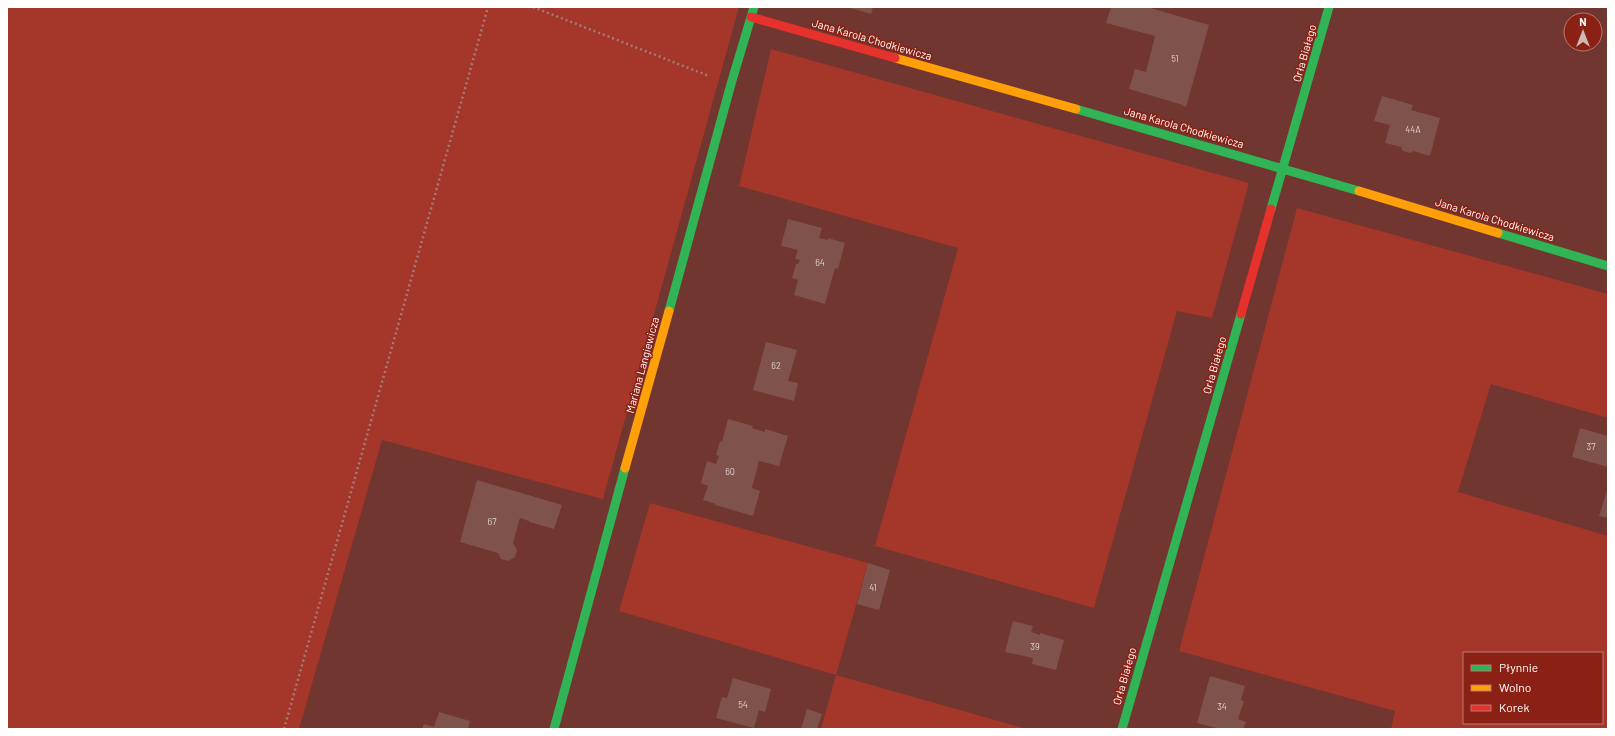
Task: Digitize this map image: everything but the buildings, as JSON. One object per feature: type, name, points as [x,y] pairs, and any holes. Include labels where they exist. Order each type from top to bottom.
[{"type":"street","name":"Mariana Langiewicza","points":[[554,729],[731,84],[754,7]]},
{"type":"street","name":"Orła Białego","points":[[1122,729],[1330,7]]},
{"type":"street","name":"Jana Karola Chodkiewicza","points":[[751,17],[1283,168],[1608,266]]},
{"type":"path","points":[[284,729],[488,7]]},
{"type":"path","points":[[532,7],[731,84]]},
{"type":"shaded area","points":[[7,7],[739,7],[603,499],[382,440],[299,729],[7,729]]},
{"type":"shaded area","points":[[771,49],[1249,183],[1212,318],[1177,311],[1094,608],[875,546],[958,248],[739,186]]},
{"type":"shaded area","points":[[1297,208],[1608,294],[1608,418],[1491,384],[1458,492],[1608,536],[1608,729],[1391,729],[1395,711],[1179,651]]},
{"type":"shaded area","points":[[650,503],[868,563],[836,675],[619,611]]},
{"type":"shaded area","points":[[836,675],[1027,729],[821,729]]},
{"type":"traffic: fast","points":[[669,311],[731,84],[754,7]]},
{"type":"traffic: fast","points":[[1271,209],[1329,7]]},
{"type":"traffic: fast","points":[[1076,109],[1359,191]]},
{"type":"traffic: fast","points":[[1498,233],[1608,266]]},
{"type":"traffic: fast","points":[[1122,729],[1241,314]]},
{"type":"traffic: fast","points":[[554,729],[625,468]]},
{"type":"traffic: slow","points":[[895,58],[1076,109]]},
{"type":"traffic: slow","points":[[1359,191],[1498,233]]},
{"type":"traffic: slow","points":[[625,468],[669,311]]},
{"type":"traffic: jam","points":[[751,17],[895,58]]},
{"type":"traffic: jam","points":[[1241,314],[1271,209]]}]
